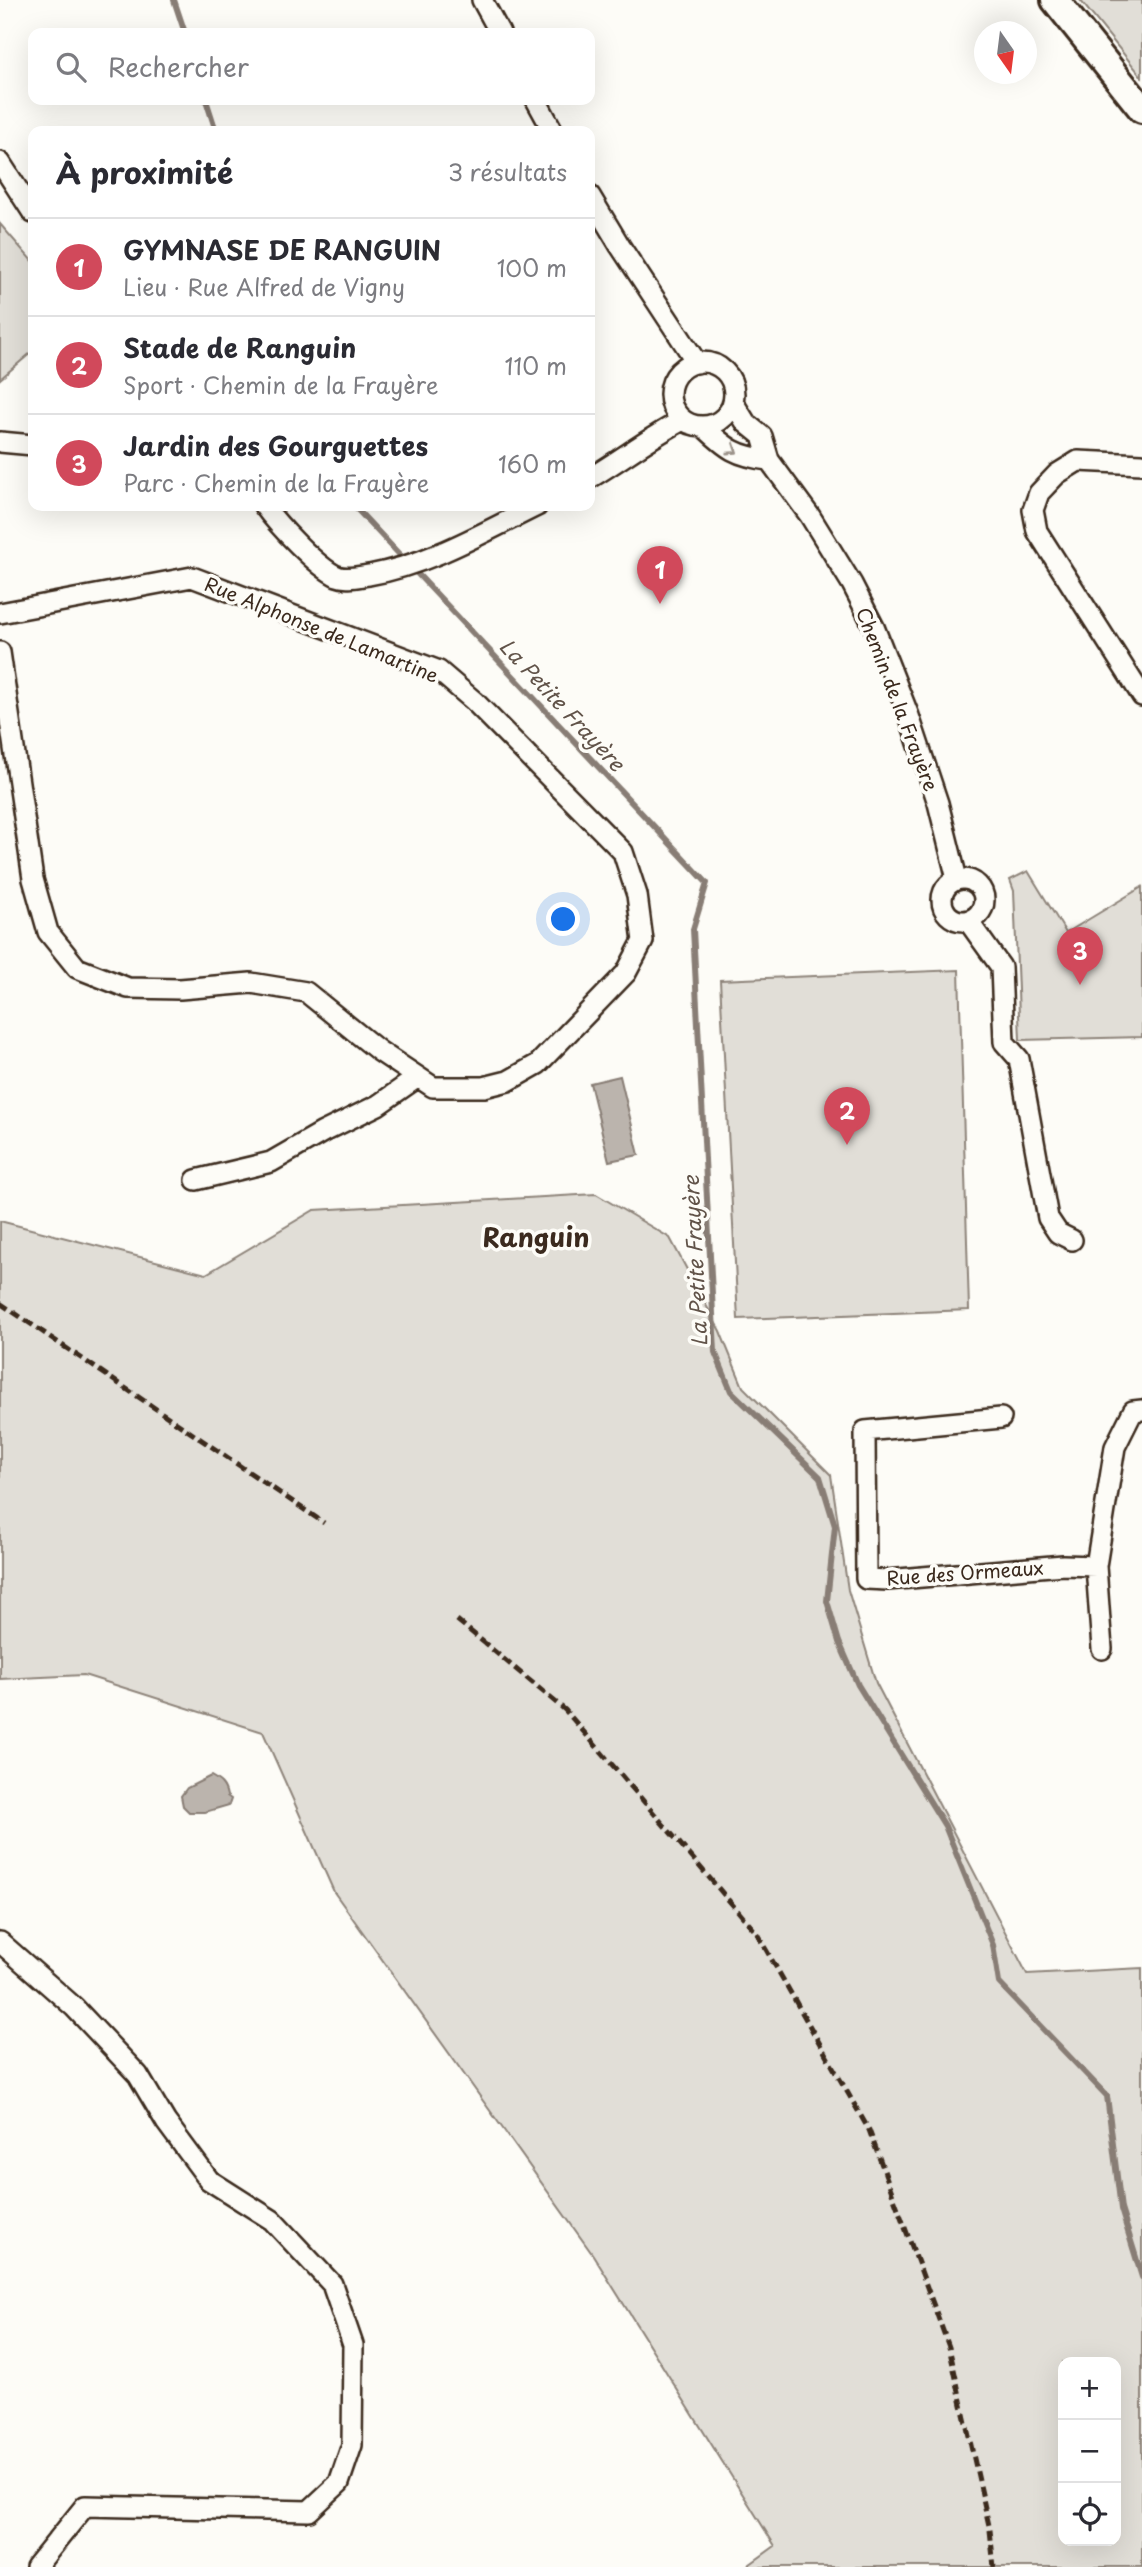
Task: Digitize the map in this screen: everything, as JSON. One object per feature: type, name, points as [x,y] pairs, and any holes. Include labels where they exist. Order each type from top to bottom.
[{"type":"main road","points":[[1055,0],[1142,109]]},
{"type":"street","points":[[482,0],[497,28]]},
{"type":"street","points":[[539,105],[550,126]]},
{"type":"street","points":[[0,162],[28,205]]},
{"type":"street","points":[[595,204],[696,363]]},
{"type":"street","points":[[702,426],[722,419],[733,402],[732,384],[715,364],[696,363],[680,371],[671,387],[672,405],[683,420],[702,426],[717,440],[743,457],[769,460]]},
{"type":"street","name":"Chemin de la Frayère","points":[[733,402],[746,423],[762,436],[769,460],[810,516],[852,584],[874,627],[909,716],[938,803],[957,879]]},
{"type":"street","points":[[595,475],[629,455],[654,435],[683,420]]},
{"type":"street","points":[[0,442],[28,445]]},
{"type":"street","points":[[1142,464],[1078,461],[1057,474],[1039,493],[1033,510],[1037,531],[1142,695]]},
{"type":"street","points":[[268,511],[299,546],[338,576],[354,578],[430,560],[527,511]]},
{"type":"street","name":"Rue Alphonse de Lamartine","points":[[0,613],[192,576],[439,671],[474,701],[623,852],[637,895],[643,942],[626,973],[538,1065],[508,1081],[484,1087],[433,1087],[379,1051],[306,992],[251,983],[180,989],[128,988],[76,968],[48,932],[33,879],[0,652]]},
{"type":"street","points":[[964,878],[976,883],[984,894],[983,908],[968,921],[954,919],[948,915],[941,903],[944,889],[957,879],[964,878]]},
{"type":"street","points":[[968,921],[1001,967],[1004,1042],[1019,1059],[1048,1218],[1058,1233],[1072,1240]]},
{"type":"street","points":[[196,1180],[271,1162],[378,1105],[418,1077]]},
{"type":"street","points":[[1102,1649],[1096,1566],[1115,1447],[1133,1411],[1142,1410]]},
{"type":"street","name":"Rue des Ormeaux","points":[[1002,1418],[865,1431],[866,1578],[887,1580],[1063,1565],[1096,1566]]},
{"type":"street","points":[[0,1942],[74,2007],[138,2075],[166,2122],[209,2180],[272,2220],[332,2284],[354,2346],[352,2445],[339,2483],[309,2511],[85,2506],[36,2567]]},
{"type":"shaded area","points":[[1080,0],[1142,0],[1142,77]]},
{"type":"shaded area","points":[[0,224],[28,256],[28,355],[0,379]]},
{"type":"shaded area","points":[[1028,871],[1066,933],[1142,887],[1142,1037],[1020,1040],[1014,891],[1010,880]]},
{"type":"shaded area","points":[[959,970],[969,1310],[738,1319],[720,980]]},
{"type":"shaded area","points":[[620,1076],[639,1155],[609,1161],[590,1083]]},
{"type":"shaded area","points":[[596,1194],[670,1238],[720,1331],[743,1387],[831,1475],[848,1590],[876,1683],[1027,1974],[1142,1968],[1142,2567],[746,2567],[775,2546],[593,2255],[334,1892],[263,1732],[84,1675],[0,1679],[0,1221],[206,1274],[314,1210]]},
{"type":"shaded area","points":[[211,1776],[223,1786],[231,1799],[229,1805],[205,1812],[189,1812],[183,1806],[181,1796],[187,1788]]},
{"type":"waterway","name":"La Petite Frayère","points":[[174,0],[183,28]]},
{"type":"waterway","name":"La Petite Frayère","points":[[208,105],[214,126]]},
{"type":"waterway","name":"La Petite Frayère","points":[[359,511],[707,883],[693,929],[715,1352],[731,1391],[820,1477],[835,1526],[827,1601],[839,1642],[858,1685],[945,1826],[993,1945],[999,1983],[1107,2096],[1121,2209],[1142,2277]]},
{"type":"railway","points":[[0,1303],[324,1523]]},
{"type":"railway","points":[[457,1620],[565,1710],[756,1932],[869,2130],[949,2347],[990,2530],[994,2567]]},
{"type":"place","name":"GYMNASE DE RANGUIN","points":[[660,604]]},
{"type":"place","name":"Jardin des Gourguettes","points":[[1080,985]]},
{"type":"place","name":"Stade de Ranguin","points":[[847,1145]]},
{"type":"district","name":"Ranguin","points":[[536,1236]]}]
